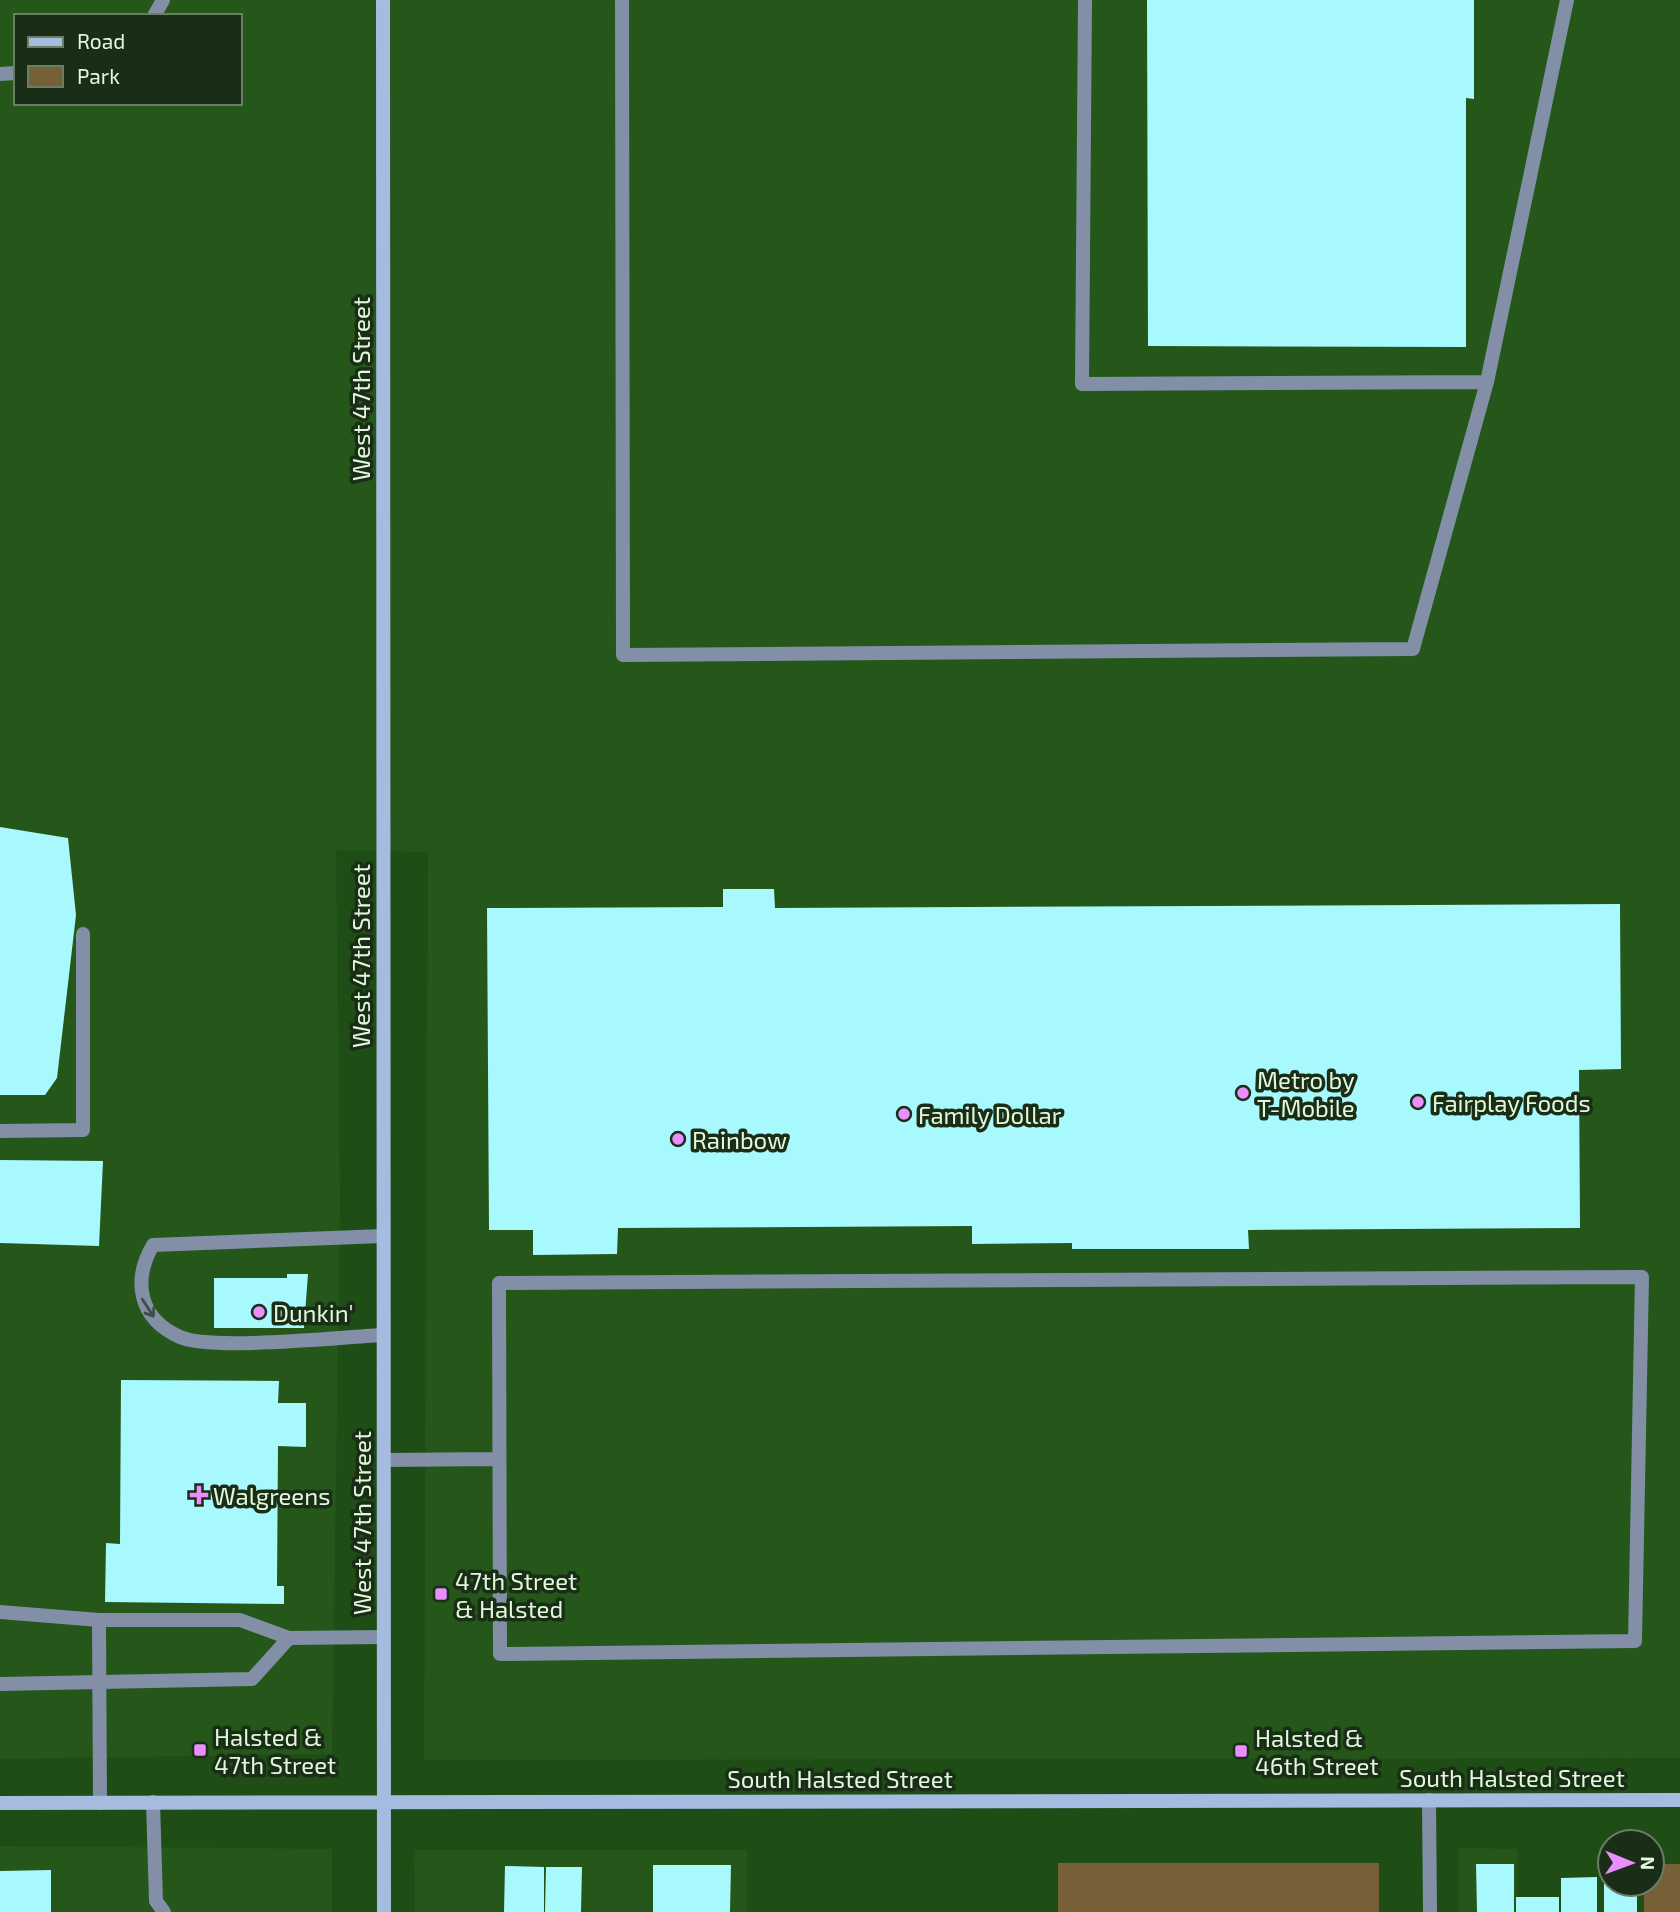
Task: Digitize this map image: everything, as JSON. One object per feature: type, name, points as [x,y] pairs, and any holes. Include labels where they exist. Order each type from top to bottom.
[{"type":"main road","name":"West 47th Street","points":[[383,0],[384,1912]]},
{"type":"main road","name":"South Halsted Street","points":[[0,1803],[1680,1800]]},
{"type":"street","points":[[622,0],[623,655],[1413,649],[1487,382],[1567,0]]},
{"type":"street","points":[[1085,0],[1082,384],[1487,382]]},
{"type":"street","points":[[0,1131],[83,1130],[83,934]]},
{"type":"street","points":[[383,1236],[153,1244],[143,1262],[141,1296],[157,1321],[181,1338],[215,1343],[383,1335]]},
{"type":"street","points":[[1642,1277],[1635,1641],[500,1654],[499,1460],[499,1283],[1642,1277]]},
{"type":"street","points":[[384,1460],[499,1460]]},
{"type":"street","points":[[0,1612],[99,1620],[240,1620],[289,1638],[383,1637]]},
{"type":"street","points":[[99,1620],[100,1803]]},
{"type":"street","points":[[0,1684],[252,1679],[289,1638]]},
{"type":"street","points":[[1429,1800],[1430,1912]]},
{"type":"street","points":[[153,1802],[156,1901],[164,1912]]},
{"type":"shaded area","points":[[0,0],[1680,0],[1680,1758],[424,1760],[428,852],[336,850],[340,1201],[332,1754],[0,1759]]},
{"type":"shaded area","points":[[0,1846],[332,1849],[332,1912],[0,1912]]},
{"type":"shaded area","points":[[1458,1848],[1517,1849],[1517,1912],[1458,1912]]},
{"type":"shaded area","points":[[414,1850],[747,1850],[747,1912],[415,1912]]},
{"type":"green space","points":[[1058,1863],[1379,1863],[1379,1912],[1058,1912]]},
{"type":"green space","points":[[1666,1864],[1680,1864],[1680,1912],[1644,1912],[1644,1898],[1666,1898]]},
{"type":"building","points":[[1147,0],[1474,0],[1474,99],[1466,98],[1466,347],[1148,346]]},
{"type":"building","points":[[0,827],[68,838],[76,915],[57,1078],[45,1095],[0,1095]]},
{"type":"building","points":[[723,889],[774,889],[775,908],[1620,904],[1621,1069],[1579,1070],[1580,1228],[1248,1230],[1249,1249],[1072,1249],[1072,1243],[972,1244],[972,1226],[618,1228],[617,1254],[533,1255],[533,1230],[489,1230],[487,908],[723,907]]},
{"type":"building","points":[[0,1160],[103,1161],[99,1246],[0,1243]]},
{"type":"building","name":"Dunkin'","points":[[287,1274],[308,1274],[304,1328],[214,1328],[214,1278],[287,1278]]},
{"type":"building","name":"Walgreens","points":[[121,1380],[279,1381],[278,1403],[306,1403],[306,1447],[278,1446],[277,1586],[284,1586],[284,1604],[105,1602],[106,1543],[120,1544]]},
{"type":"building","points":[[1476,1864],[1514,1864],[1514,1912],[1477,1912]]},
{"type":"building","points":[[653,1865],[731,1865],[730,1912],[653,1912]]},
{"type":"building","points":[[505,1866],[544,1867],[544,1912],[504,1912]]},
{"type":"building","points":[[546,1867],[582,1867],[581,1912],[545,1912]]},
{"type":"building","points":[[51,1870],[51,1912],[0,1912],[0,1871]]},
{"type":"building","points":[[1596,1877],[1597,1912],[1561,1912],[1561,1878]]},
{"type":"building","points":[[1516,1897],[1559,1897],[1559,1912],[1516,1912]]},
{"type":"building","points":[[1604,1898],[1637,1898],[1637,1912],[1604,1912]]},
{"type":"place","name":"Metro by T-Mobile","points":[[1243,1093]]},
{"type":"place","name":"Fairplay Foods","points":[[1418,1102]]},
{"type":"place","name":"Family Dollar","points":[[904,1114]]},
{"type":"place","name":"Rainbow","points":[[678,1139]]},
{"type":"place","name":"Dunkin'","points":[[259,1312]]},
{"type":"place","name":"Walgreens","points":[[199,1495]]},
{"type":"place","name":"47th Street & Halsted","points":[[441,1594]]},
{"type":"place","name":"Halsted & 47th Street","points":[[200,1750]]},
{"type":"place","name":"Halsted & 46th Street","points":[[1241,1751]]}]
